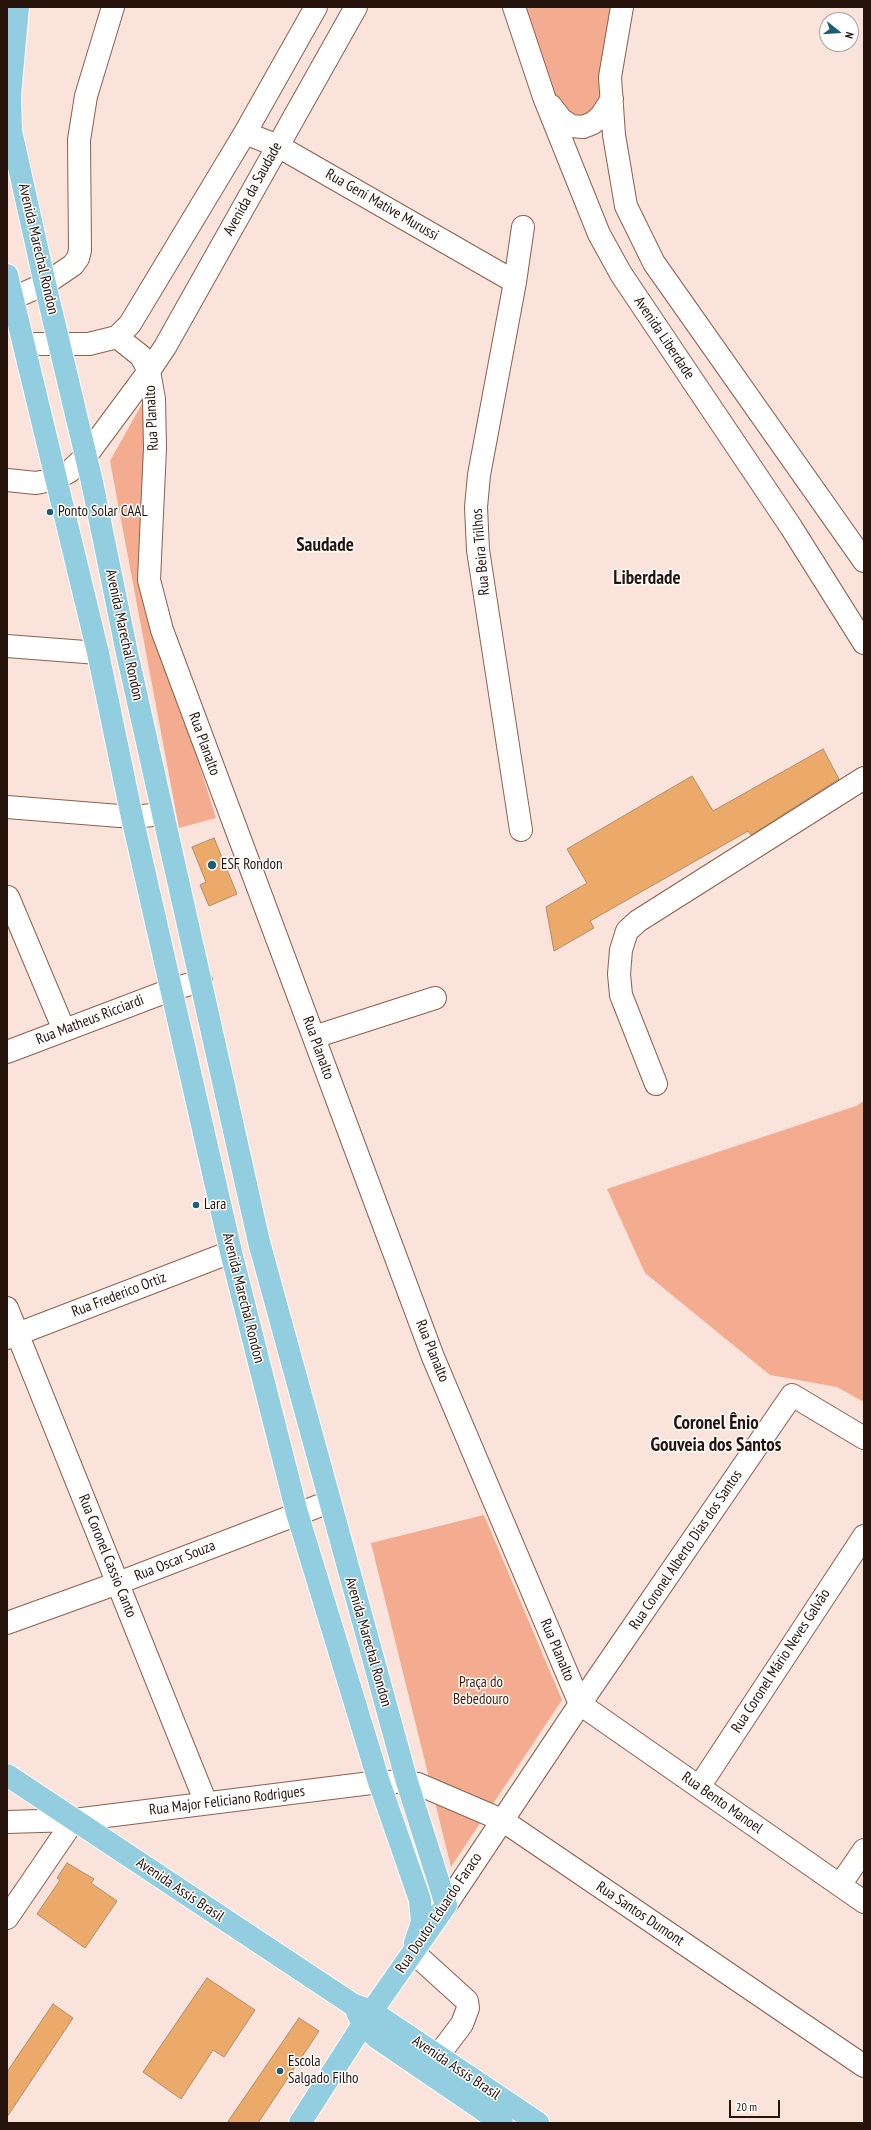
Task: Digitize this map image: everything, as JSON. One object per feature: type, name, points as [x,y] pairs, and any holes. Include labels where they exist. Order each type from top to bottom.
[{"type":"main road","name":"Avenida Marechal Rondon","points":[[18,7],[8,91],[9,132],[86,456],[127,653],[259,1242],[328,1502],[407,1782],[446,1905]]},
{"type":"main road","name":"Avenida Marechal Rondon","points":[[7,275],[98,653],[132,817],[173,989],[231,1252],[297,1513],[379,1782],[420,1900],[422,1922],[413,1952]]},
{"type":"main road","name":"Avenida Assis Brasil","points":[[7,1775],[362,2013],[437,2057],[502,2123]]},
{"type":"main road","name":"Rua Doutor Eduardo Faraco","points":[[300,2123],[362,2013],[413,1952],[446,1905]]},
{"type":"main road","name":"Avenida Assis Brasil","points":[[362,2013],[377,2038],[471,2090],[538,2123]]},
{"type":"street","points":[[12,298],[45,284],[73,265],[78,258],[80,250],[79,140],[86,96],[113,7]]},
{"type":"street","points":[[24,344],[89,344],[117,337],[130,324],[245,134],[316,7]]},
{"type":"street","name":"Avenida da Saudade","points":[[149,371],[165,347],[356,7]]},
{"type":"street","name":"Avenida Liberdade","points":[[514,7],[544,97],[600,234],[621,274],[791,527],[864,642]]},
{"type":"street","points":[[622,7],[610,77],[614,135],[626,206],[654,262],[864,561]]},
{"type":"street","points":[[544,97],[561,119],[571,126],[583,127],[593,123],[601,116],[612,99]]},
{"type":"street","name":"Rua Geni Mative Murussi","points":[[245,134],[278,146],[515,282]]},
{"type":"street","name":"Rua Beira Trilhos","points":[[521,830],[478,550],[476,507],[479,475],[515,282],[523,227]]},
{"type":"street","points":[[7,480],[36,483],[56,479],[70,471],[86,456],[149,371],[141,356],[117,337]]},
{"type":"street","name":"Rua Planalto","points":[[149,371],[154,400],[155,448],[149,580],[162,630],[434,1357],[580,1704]]},
{"type":"street","points":[[7,646],[98,653]]},
{"type":"street","points":[[656,1084],[621,995],[619,974],[621,950],[627,931],[638,921],[864,778]]},
{"type":"street","points":[[7,807],[132,817],[163,814]]},
{"type":"street","points":[[8,897],[64,1030]]},
{"type":"street","points":[[173,989],[201,981]]},
{"type":"street","name":"Rua Matheus Ricciardi","points":[[7,1052],[173,989]]},
{"type":"street","points":[[314,1037],[435,998]]},
{"type":"street","name":"Rua Frederico Ortiz","points":[[12,1336],[231,1252]]},
{"type":"street","name":"Rua Coronel Cassio Canto","points":[[7,1308],[12,1336],[118,1583],[206,1803]]},
{"type":"street","name":"Rua Coronel Alberto Dias dos Santos","points":[[580,1704],[792,1395],[864,1438]]},
{"type":"street","points":[[297,1513],[328,1502]]},
{"type":"street","name":"Rua Oscar Souza","points":[[7,1623],[118,1583],[297,1513]]},
{"type":"street","name":"Rua Coronel Mário Neves Galvão","points":[[699,1787],[864,1536]]},
{"type":"street","name":"Rua Bento Manoel","points":[[580,1704],[864,1902]]},
{"type":"street","name":"Rua Doutor Eduardo Faraco","points":[[446,1905],[580,1704]]},
{"type":"street","points":[[379,1782],[407,1782]]},
{"type":"street","name":"Rua Major Feliciano Rodrigues","points":[[7,1822],[74,1820],[379,1782]]},
{"type":"street","name":"Rua Santos Dumont","points":[[407,1782],[429,1787],[502,1820],[864,2066]]},
{"type":"street","points":[[7,1918],[74,1820]]},
{"type":"street","points":[[840,1885],[864,1850]]},
{"type":"street","points":[[413,1952],[467,2001],[468,2008],[462,2024],[437,2057]]},
{"type":"green space","points":[[522,7],[616,7],[607,98],[581,123],[553,98]]},
{"type":"green space","points":[[143,402],[143,585],[216,818],[179,828],[110,461]]},
{"type":"green space","points":[[864,1101],[864,1402],[837,1387],[770,1375],[645,1273],[607,1189],[856,1106]]},
{"type":"green space","name":"Praça do Bebedouro","points":[[484,1515],[562,1700],[451,1867],[371,1543]]},
{"type":"building","points":[[823,749],[839,779],[751,835],[748,831],[590,921],[594,928],[554,951],[546,907],[587,883],[567,849],[692,776],[713,811]]},
{"type":"building","name":"ESF Rondon","points":[[214,838],[237,894],[209,906],[200,885],[206,882],[192,847]]},
{"type":"building","points":[[67,1863],[94,1879],[91,1883],[117,1901],[85,1948],[37,1914],[60,1880],[57,1878]]},
{"type":"building","points":[[207,1978],[255,2010],[224,2057],[213,2050],[181,2099],[143,2072]]},
{"type":"building","points":[[53,2004],[73,2018],[7,2117],[7,2072]]},
{"type":"building","points":[[299,2018],[319,2031],[258,2123],[227,2123]]},
{"type":"place","name":"Ponto Solar CAAL","points":[[50,512]]},
{"type":"place","name":"ESF Rondon","points":[[212,865]]},
{"type":"place","name":"Lara","points":[[196,1205]]},
{"type":"place","name":"Escola Salgado Filho","points":[[280,2071]]},
{"type":"district","name":"Saudade","points":[[325,546]]},
{"type":"district","name":"Liberdade","points":[[647,579]]},
{"type":"district","name":"Coronel Ênio Gouveia dos Santos","points":[[716,1435]]}]
